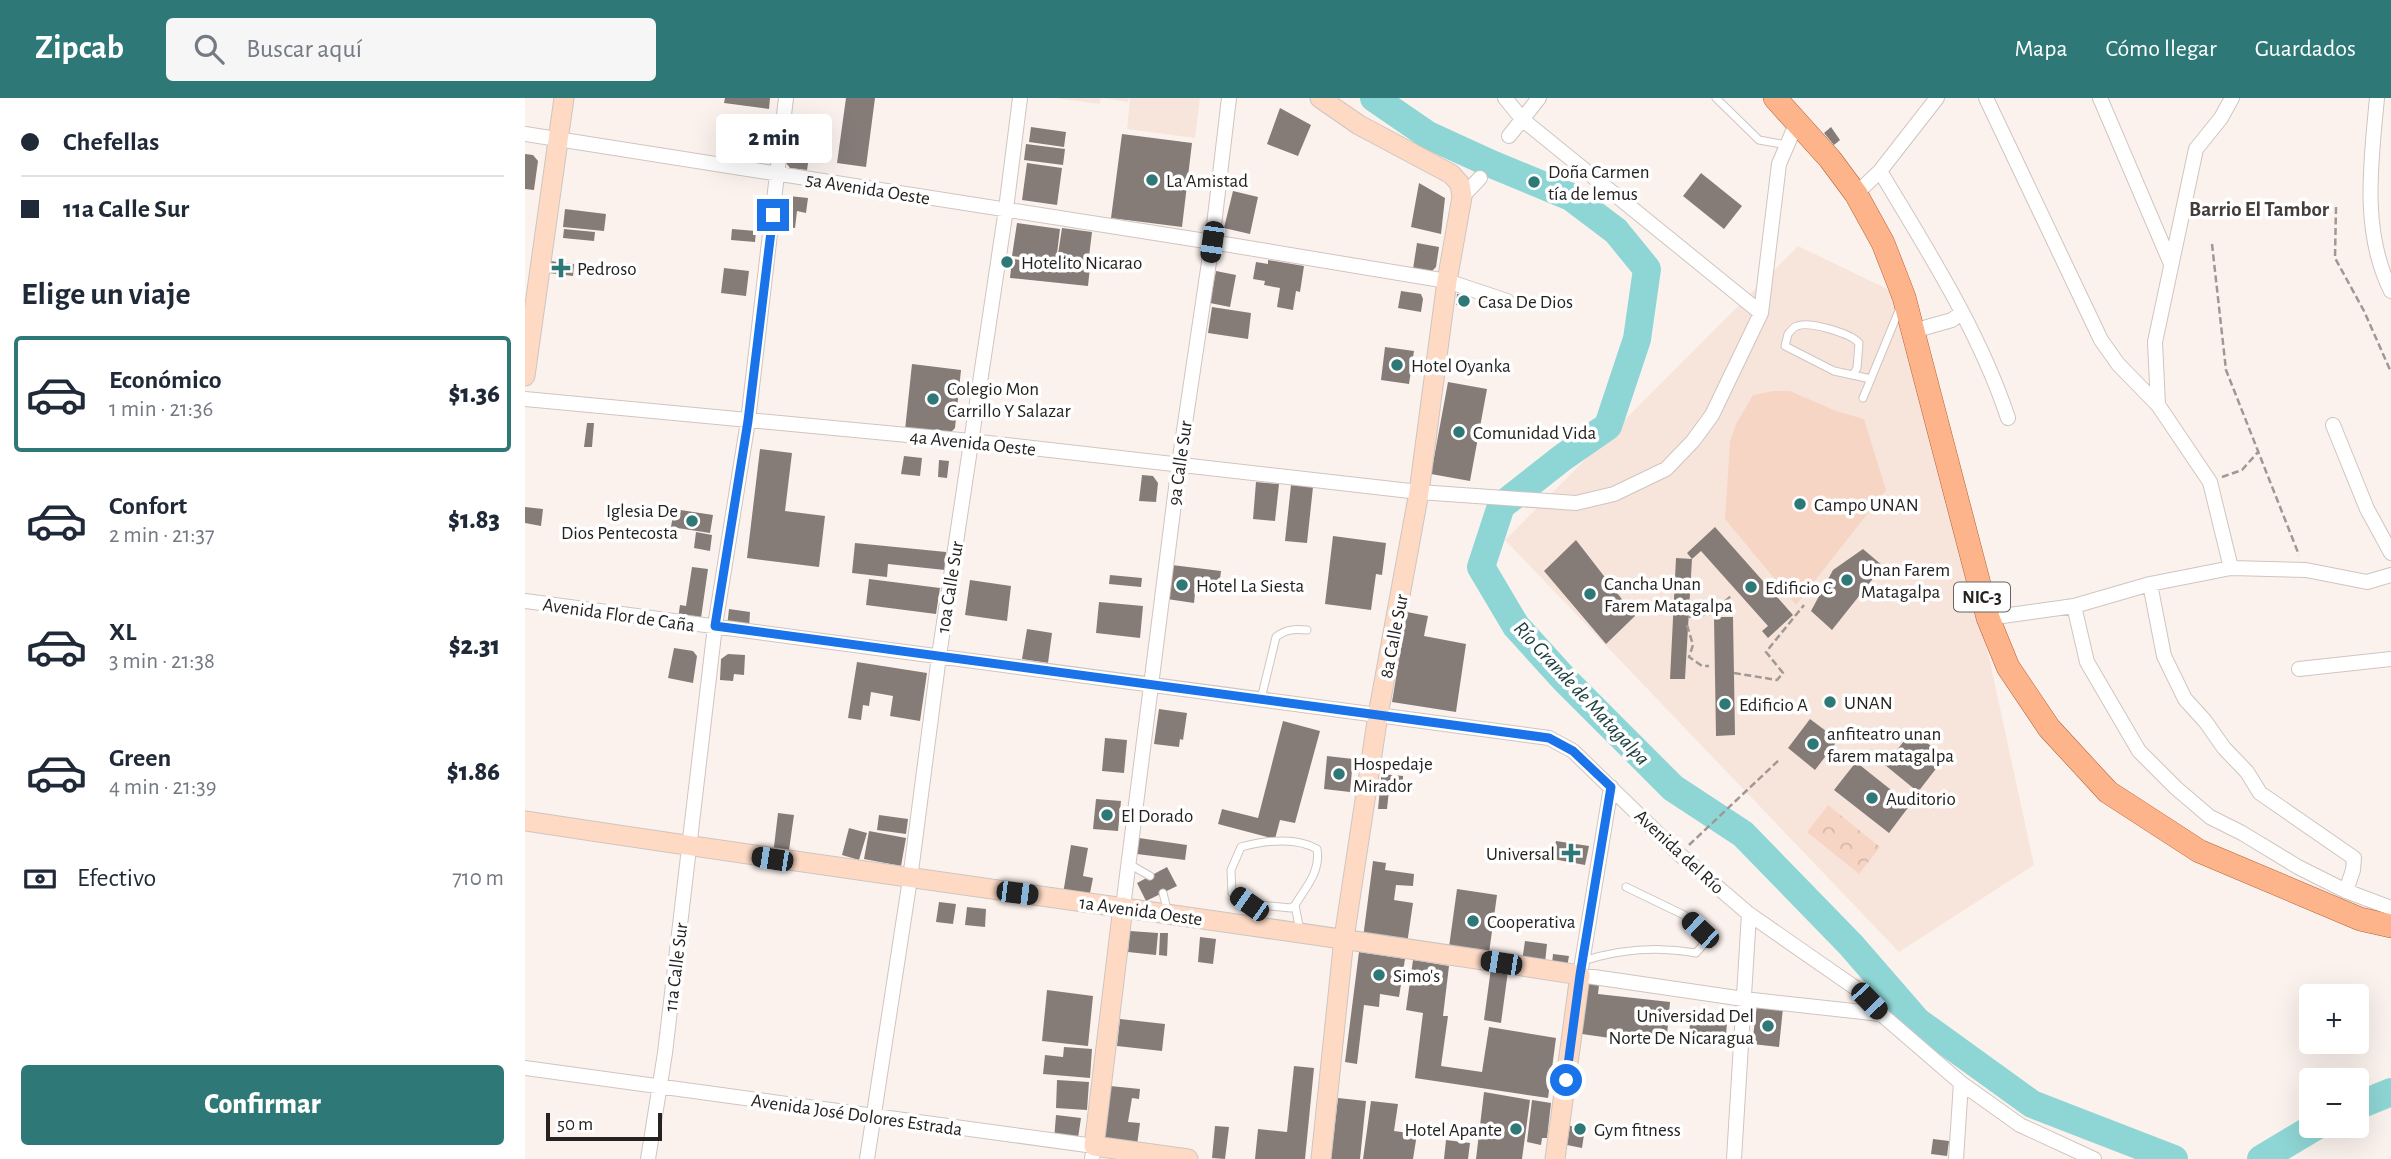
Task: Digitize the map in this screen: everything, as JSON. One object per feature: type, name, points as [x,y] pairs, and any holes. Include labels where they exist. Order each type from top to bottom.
[{"type":"main road","name":"NIC-3","points":[[1775,98],[1830,159],[1856,194],[1883,243],[1904,297],[1988,618],[2008,667],[2049,728],[2108,792],[2199,850],[2360,919],[2391,926]]},
{"type":"street","points":[[525,376],[564,98]]},
{"type":"street","points":[[715,626],[748,421],[786,98]]},
{"type":"street","name":"10a Calle Sur","points":[[867,1159],[910,879],[939,656],[1020,98]]},
{"type":"street","name":"9a Calle Sur","points":[[1123,907],[1229,98]]},
{"type":"street","points":[[1320,98],[1359,125],[1451,174],[1460,184],[1462,197]]},
{"type":"street","points":[[1505,98],[1523,120],[1761,313]]},
{"type":"street","points":[[1509,136],[1539,98]]},
{"type":"street","points":[[1856,194],[1880,171],[1937,98]]},
{"type":"street","points":[[1986,98],[2101,340],[2118,364],[2158,405],[2210,482],[2231,568]]},
{"type":"street","points":[[2100,98],[2171,264]]},
{"type":"street","points":[[2377,98],[2371,165],[2372,233],[2382,274],[2391,290]]},
{"type":"street","points":[[2158,405],[2155,342],[2196,149],[2221,118],[2228,99]]},
{"type":"street","name":"4a Avenida Oeste","points":[[525,398],[971,441],[1419,492],[1576,503],[1613,494],[1666,470],[1693,441],[1712,415],[1761,313],[1779,164],[1797,122]]},
{"type":"street","name":"5a Avenida Oeste","points":[[525,134],[1447,281],[1507,301]]},
{"type":"street","points":[[1880,171],[1961,313],[1989,369],[2008,418]]},
{"type":"street","points":[[1462,197],[1480,178]]},
{"type":"street","name":"8a Calle Sur","points":[[1321,1159],[1344,938],[1378,715],[1419,492],[1447,281],[1462,197]]},
{"type":"street","points":[[1913,331],[1952,320],[1961,313]]},
{"type":"street","points":[[2333,425],[2367,509],[2391,553]]},
{"type":"street","points":[[1988,618],[2074,606],[2150,584],[2231,568],[2305,570],[2367,582],[2391,575]]},
{"type":"street","points":[[2150,584],[2164,656],[2185,699],[2247,772],[2260,793],[2354,858],[2346,891]]},
{"type":"street","name":"Avenida Flor de Caña","points":[[525,601],[1549,738],[1573,751],[1611,787]]},
{"type":"street","points":[[2074,606],[2087,662],[2140,751],[2210,817],[2346,891],[2391,908]]},
{"type":"street","name":"11a Calle Sur","points":[[648,1159],[661,1087],[715,626]]},
{"type":"street","points":[[2299,670],[2391,659]]},
{"type":"street","points":[[1555,1159],[1581,968],[1611,787]]},
{"type":"street","name":"Avenida del Río","points":[[1611,787],[1679,854],[1749,914],[1857,989],[1881,1014],[1961,1083]]},
{"type":"street","name":"1a Avenida Oeste","points":[[525,821],[910,879],[1581,968],[1744,999],[1881,1014]]},
{"type":"street","points":[[1093,1153],[1123,907]]},
{"type":"street","points":[[1734,1159],[1749,914]]},
{"type":"street","name":"Avenida José Dolores Estrada","points":[[525,1068],[873,1116],[1093,1153],[1188,1159]]},
{"type":"street","points":[[1956,1159],[1961,1083]]},
{"type":"street","points":[[1961,1083],[2020,1125],[2094,1159]]},
{"type":"lane","points":[[1716,98],[1759,140],[1787,145]]},
{"type":"lane","points":[[1863,398],[1904,297]]},
{"type":"lane","points":[[1853,375],[1857,368],[1859,342],[1854,337],[1817,325],[1798,325],[1787,334],[1785,346],[1834,371],[1871,379]]},
{"type":"lane","points":[[1261,699],[1276,637],[1283,631],[1307,629]]},
{"type":"lane","points":[[1295,905],[1291,908],[1249,904],[1233,893],[1231,870],[1241,847],[1265,841],[1306,842],[1317,849],[1319,860],[1315,873],[1295,905],[1300,932]]},
{"type":"lane","points":[[1128,864],[1150,876]]},
{"type":"lane","points":[[1581,968],[1598,956],[1656,948],[1696,953],[1703,945],[1700,930],[1684,915],[1626,887]]},
{"type":"lane","points":[[1163,893],[1168,913]]},
{"type":"path","points":[[2336,207],[2335,258],[2364,311],[2391,372]]},
{"type":"path","points":[[2212,244],[2226,370],[2305,570]]},
{"type":"path","points":[[2210,482],[2242,470],[2258,452]]},
{"type":"path","points":[[1688,617],[1711,614],[1732,595]]},
{"type":"path","points":[[1734,673],[1777,680],[1783,673],[1766,652],[1804,605]]},
{"type":"path","points":[[1687,625],[1693,645],[1689,656],[1702,666],[1709,666]]},
{"type":"path","points":[[1679,854],[1779,760]]},
{"type":"shaded area","points":[[1055,98],[1101,98],[1100,104]]},
{"type":"shaded area","points":[[1101,98],[1129,98],[1128,102]]},
{"type":"shaded area","points":[[1130,98],[1200,98],[1195,138],[1127,129]]},
{"type":"shaded area","name":"UNAN","points":[[1798,246],[1904,297],[1935,408],[2034,865],[1899,952],[1505,540]]},
{"type":"green space","name":"Campo UNAN","points":[[1790,391],[1836,411],[1864,419],[1886,490],[1796,605],[1725,519],[1730,441],[1736,424],[1753,395]]},
{"type":"green space","points":[[1828,805],[1880,847],[1859,874],[1807,832]]},
{"type":"building","points":[[725,98],[770,98],[769,109],[724,103]]},
{"type":"building","points":[[846,98],[875,98],[866,167],[837,163]]},
{"type":"building","points":[[1280,108],[1311,125],[1298,156],[1267,144]]},
{"type":"building","points":[[740,126],[774,130],[770,155],[765,160],[736,157]]},
{"type":"building","points":[[1031,127],[1066,132],[1064,147],[1029,142]]},
{"type":"building","points":[[1831,127],[1840,140],[1834,145],[1824,133]]},
{"type":"building","name":"La Amistad","points":[[1122,134],[1192,143],[1182,227],[1111,218]]},
{"type":"building","points":[[790,135],[812,138],[807,170],[790,168],[786,163]]},
{"type":"building","points":[[1026,144],[1065,149],[1063,165],[1024,160]]},
{"type":"building","points":[[525,154],[533,155],[538,161],[534,190],[525,189]]},
{"type":"building","points":[[1027,163],[1062,168],[1057,205],[1022,200]]},
{"type":"building","points":[[1701,173],[1742,206],[1724,229],[1683,196]]},
{"type":"building","points":[[1419,183],[1445,198],[1441,234],[1411,227]]},
{"type":"building","points":[[1233,191],[1258,197],[1250,234],[1224,228]]},
{"type":"building","points":[[789,196],[808,198],[806,213],[797,211],[795,228],[778,226],[782,201]]},
{"type":"building","points":[[565,209],[606,214],[604,231],[563,227]]},
{"type":"building","points":[[1017,223],[1060,229],[1056,262],[1012,256]]},
{"type":"building","points":[[1062,228],[1092,232],[1088,265],[1057,261]]},
{"type":"building","points":[[564,229],[595,232],[594,241],[563,238]]},
{"type":"building","points":[[732,229],[756,231],[755,242],[731,240]]},
{"type":"building","points":[[1417,243],[1439,247],[1436,267],[1431,272],[1413,269]]},
{"type":"building","points":[[1012,259],[1090,267],[1088,286],[1010,278]]},
{"type":"building","points":[[1268,260],[1304,266],[1300,292],[1296,291],[1293,310],[1277,307],[1280,288],[1264,285],[1265,281],[1253,279],[1256,262],[1268,264]]},
{"type":"building","name":"Pedroso","points":[[550,261],[574,264],[573,276],[549,273]]},
{"type":"building","points":[[724,268],[749,271],[746,296],[721,293]]},
{"type":"building","points":[[1216,271],[1236,275],[1230,307],[1210,303]]},
{"type":"building","points":[[1401,291],[1421,294],[1421,312],[1398,308]]},
{"type":"building","name":"Casa De Dios","points":[[1457,294],[1471,296],[1470,307],[1456,305]]},
{"type":"building","points":[[1212,307],[1251,313],[1248,339],[1208,333]]},
{"type":"building","name":"Hotel Oyanka","points":[[1385,347],[1414,351],[1409,384],[1381,380]]},
{"type":"building","name":"Colegio Mon Carrillo Y Salazar","points":[[912,364],[961,370],[955,428],[948,435],[905,430]]},
{"type":"building","name":"Comunidad Vida","points":[[1448,382],[1487,389],[1470,481],[1431,474]]},
{"type":"building","points":[[587,423],[594,423],[592,447],[584,447]]},
{"type":"building","points":[[760,449],[792,453],[785,511],[825,516],[819,567],[747,558]]},
{"type":"building","points":[[904,456],[922,458],[920,476],[901,474]]},
{"type":"building","points":[[939,460],[949,461],[947,478],[938,477]]},
{"type":"building","points":[[1142,475],[1153,476],[1158,483],[1156,502],[1139,501]]},
{"type":"building","points":[[1256,482],[1279,484],[1275,521],[1253,519]]},
{"type":"building","points":[[1291,485],[1313,487],[1307,543],[1285,541]]},
{"type":"building","points":[[525,507],[543,509],[541,526],[525,523]]},
{"type":"building","name":"Iglesia De Dios Pentecosta","points":[[674,509],[713,515],[710,533],[671,527]]},
{"type":"building","name":"Edificio C","points":[[1715,527],[1793,615],[1768,638],[1762,631],[1768,626],[1701,551],[1692,559],[1687,553]]},
{"type":"building","points":[[696,532],[712,535],[710,551],[694,548]]},
{"type":"building","points":[[1333,536],[1386,543],[1382,575],[1376,574],[1371,610],[1325,604]]},
{"type":"building","name":"Cancha Unan Farem Matagalpa","points":[[1576,540],[1635,616],[1606,644],[1544,571]]},
{"type":"building","points":[[855,543],[946,552],[945,570],[888,564],[887,577],[852,573]]},
{"type":"building","points":[[1863,549],[1883,566],[1832,630],[1811,611],[1833,570]]},
{"type":"building","points":[[1676,558],[1692,559],[1685,679],[1670,679]]},
{"type":"building","name":"Hotel La Siesta","points":[[1172,565],[1221,571],[1219,587],[1196,583],[1194,603],[1167,599]]},
{"type":"building","points":[[692,567],[708,569],[701,618],[678,619],[680,605],[686,606]]},
{"type":"building","points":[[1110,575],[1142,578],[1141,587],[1109,584]]},
{"type":"building","points":[[869,579],[940,588],[936,614],[866,605]]},
{"type":"building","points":[[970,580],[1011,586],[1007,621],[965,615]]},
{"type":"building","points":[[1099,602],[1143,606],[1140,638],[1096,633]]},
{"type":"building","points":[[729,609],[750,612],[749,628],[727,626]]},
{"type":"building","points":[[1407,612],[1428,616],[1424,636],[1466,644],[1456,712],[1392,702]]},
{"type":"building","name":"Edificio A","points":[[1714,617],[1733,617],[1735,735],[1716,736]]},
{"type":"building","points":[[1027,629],[1052,633],[1048,663],[1022,659]]},
{"type":"building","points":[[674,648],[693,651],[697,656],[693,683],[668,678]]},
{"type":"building","points":[[728,654],[745,655],[744,675],[734,674],[733,681],[720,680],[721,659]]},
{"type":"building","points":[[857,662],[927,673],[920,721],[890,716],[893,696],[871,692],[869,706],[863,705],[861,720],[848,718]]},
{"type":"building","points":[[1159,709],[1187,713],[1183,740],[1180,739],[1179,747],[1154,744]]},
{"type":"building","name":"anfiteatro unan farem matagalpa","points":[[1810,719],[1838,740],[1815,770],[1788,748]]},
{"type":"building","points":[[1283,721],[1320,731],[1295,823],[1280,820],[1275,839],[1218,824],[1222,809],[1258,818]]},
{"type":"building","points":[[1912,731],[1945,757],[1918,792],[1885,765]]},
{"type":"building","points":[[1105,738],[1127,740],[1124,773],[1102,771]]},
{"type":"building","name":"Hospedaje Mirador","points":[[1327,756],[1353,759],[1350,792],[1324,789]]},
{"type":"building","name":"Auditorio","points":[[1856,762],[1910,805],[1889,833],[1834,790]]},
{"type":"building","points":[[1381,774],[1403,776],[1403,783],[1381,781]]},
{"type":"building","points":[[1380,789],[1389,790],[1387,809],[1378,809]]},
{"type":"building","name":"El Dorado","points":[[1096,799],[1121,801],[1118,831],[1093,829]]},
{"type":"building","points":[[778,813],[794,815],[788,857],[773,855]]},
{"type":"building","points":[[879,815],[908,819],[906,834],[877,830]]},
{"type":"building","points":[[849,828],[867,833],[859,860],[842,855]]},
{"type":"building","points":[[869,831],[906,838],[901,866],[864,859]]},
{"type":"building","points":[[1139,838],[1187,845],[1185,860],[1137,854]]},
{"type":"building","name":"Universal","points":[[1556,841],[1589,846],[1585,865],[1553,859]]},
{"type":"building","points":[[1071,845],[1088,848],[1083,876],[1093,878],[1089,898],[1063,894]]},
{"type":"building","points":[[1373,861],[1386,863],[1385,870],[1414,874],[1413,886],[1396,885],[1394,900],[1413,903],[1407,944],[1363,938]]},
{"type":"building","points":[[1167,867],[1177,886],[1146,901],[1137,883]]},
{"type":"building","name":"Cooperativa","points":[[1457,889],[1497,895],[1489,953],[1449,947]]},
{"type":"building","points":[[939,902],[956,904],[953,924],[936,922]]},
{"type":"building","points":[[967,907],[986,909],[985,927],[965,925]]},
{"type":"building","points":[[1130,931],[1158,933],[1156,955],[1128,952]]},
{"type":"building","points":[[1160,933],[1168,933],[1167,956],[1159,955]]},
{"type":"building","points":[[1200,937],[1216,939],[1213,964],[1198,962]]},
{"type":"building","points":[[1525,941],[1547,944],[1545,963],[1522,961]]},
{"type":"building","name":"Simo's","points":[[1359,952],[1405,959],[1399,997],[1380,994],[1379,1007],[1364,1005],[1357,1064],[1345,1062]]},
{"type":"building","points":[[1553,954],[1569,956],[1567,967],[1552,964]]},
{"type":"building","points":[[1413,960],[1449,966],[1443,1016],[1448,1016],[1441,1066],[1482,1072],[1489,1027],[1556,1038],[1548,1098],[1415,1078],[1423,1013],[1406,1010]]},
{"type":"building","points":[[1491,968],[1508,971],[1501,1023],[1484,1020]]},
{"type":"building","points":[[1587,983],[1599,985],[1598,994],[1670,1002],[1666,1046],[1575,1033]]},
{"type":"building","points":[[1047,990],[1093,996],[1088,1046],[1042,1041]]},
{"type":"building","name":"Universidad Del Norte De Nicaragua","points":[[1757,1005],[1783,1008],[1779,1047],[1752,1044]]},
{"type":"building","points":[[1691,1017],[1727,1021],[1726,1036],[1689,1032]]},
{"type":"building","points":[[1120,1019],[1165,1024],[1162,1051],[1117,1046]]},
{"type":"building","points":[[1064,1047],[1092,1049],[1090,1078],[1043,1074],[1045,1055],[1063,1057]]},
{"type":"building","points":[[1294,1066],[1314,1068],[1305,1159],[1255,1159],[1258,1129],[1287,1132]]},
{"type":"building","points":[[1057,1080],[1089,1082],[1087,1110],[1056,1108]]},
{"type":"building","points":[[1110,1086],[1140,1089],[1139,1099],[1132,1098],[1128,1122],[1140,1123],[1137,1145],[1108,1141],[1104,1137]]},
{"type":"building","points":[[1484,1092],[1530,1100],[1522,1159],[1476,1159]]},
{"type":"building","points":[[1338,1098],[1366,1101],[1360,1159],[1331,1159]]},
{"type":"building","points":[[1532,1100],[1551,1103],[1547,1138],[1542,1138],[1541,1145],[1527,1142]]},
{"type":"building","points":[[1371,1101],[1398,1104],[1394,1131],[1417,1134],[1413,1159],[1363,1159]]},
{"type":"building","points":[[1056,1115],[1081,1118],[1078,1138],[1054,1140]]},
{"type":"building","points":[[1215,1126],[1229,1127],[1225,1159],[1212,1158]]},
{"type":"building","points":[[1570,1126],[1585,1128],[1582,1148],[1567,1145]]},
{"type":"building","points":[[1933,1139],[1949,1141],[1947,1156],[1931,1154]]},
{"type":"building","points":[[1446,1140],[1470,1143],[1468,1159],[1444,1159]]},
{"type":"waterway","name":"Río Grande de Matagalpa","points":[[1374,98],[1428,135],[1571,197],[1616,231],[1647,269],[1637,339],[1608,426],[1501,506],[1481,567],[1516,626],[1565,680],[1673,788],[1743,834],[1851,945],[1917,1021],[2032,1104],[2174,1159]]},
{"type":"waterway","name":"Río Grande de Matagalpa","points":[[2369,1101],[2391,1092]]},
{"type":"waterway","name":"Río Grande de Matagalpa","points":[[2261,1159],[2299,1136]]},
{"type":"place","name":"La Amistad","points":[[1152,180]]},
{"type":"place","name":"Doña Carmen tía de lemus","points":[[1534,182]]},
{"type":"place","name":"Hotelito Nicarao","points":[[1007,262]]},
{"type":"place","name":"Pedroso","points":[[561,268]]},
{"type":"place","name":"Casa De Dios","points":[[1464,301]]},
{"type":"place","name":"Hotel Oyanka","points":[[1397,365]]},
{"type":"place","name":"Colegio Mon Carrillo Y Salazar","points":[[933,399]]},
{"type":"place","name":"Comunidad Vida","points":[[1459,432]]},
{"type":"place","name":"Campo UNAN","points":[[1800,504]]},
{"type":"place","name":"Iglesia De Dios Pentecosta","points":[[692,521]]},
{"type":"place","name":"Unan Farem Matagalpa","points":[[1847,580]]},
{"type":"place","name":"Hotel La Siesta","points":[[1182,585]]},
{"type":"place","name":"Edificio C","points":[[1751,587]]},
{"type":"place","name":"Cancha Unan Farem Matagalpa","points":[[1590,594]]},
{"type":"place","name":"UNAN","points":[[1830,702]]},
{"type":"place","name":"Edificio A","points":[[1725,704]]},
{"type":"place","name":"anfiteatro unan farem matagalpa","points":[[1813,744]]},
{"type":"place","name":"Hospedaje Mirador","points":[[1339,774]]},
{"type":"place","name":"Auditorio","points":[[1872,798]]},
{"type":"place","name":"El Dorado","points":[[1107,815]]},
{"type":"place","name":"Universal","points":[[1571,853]]},
{"type":"place","name":"Cooperativa","points":[[1473,921]]},
{"type":"place","name":"Simo's","points":[[1379,975]]},
{"type":"place","name":"Universidad Del Norte De Nicaragua","points":[[1768,1026]]},
{"type":"place","name":"Hotel Apante","points":[[1516,1129]]},
{"type":"place","name":"Gym fitness","points":[[1580,1129]]},
{"type":"district","name":"Barrio El Tambor","points":[[2259,209]]},
{"type":"route","points":[[773,215],[748,421],[715,626],[1549,738],[1573,751],[1611,787],[1580,975],[1566,1080]]}]
